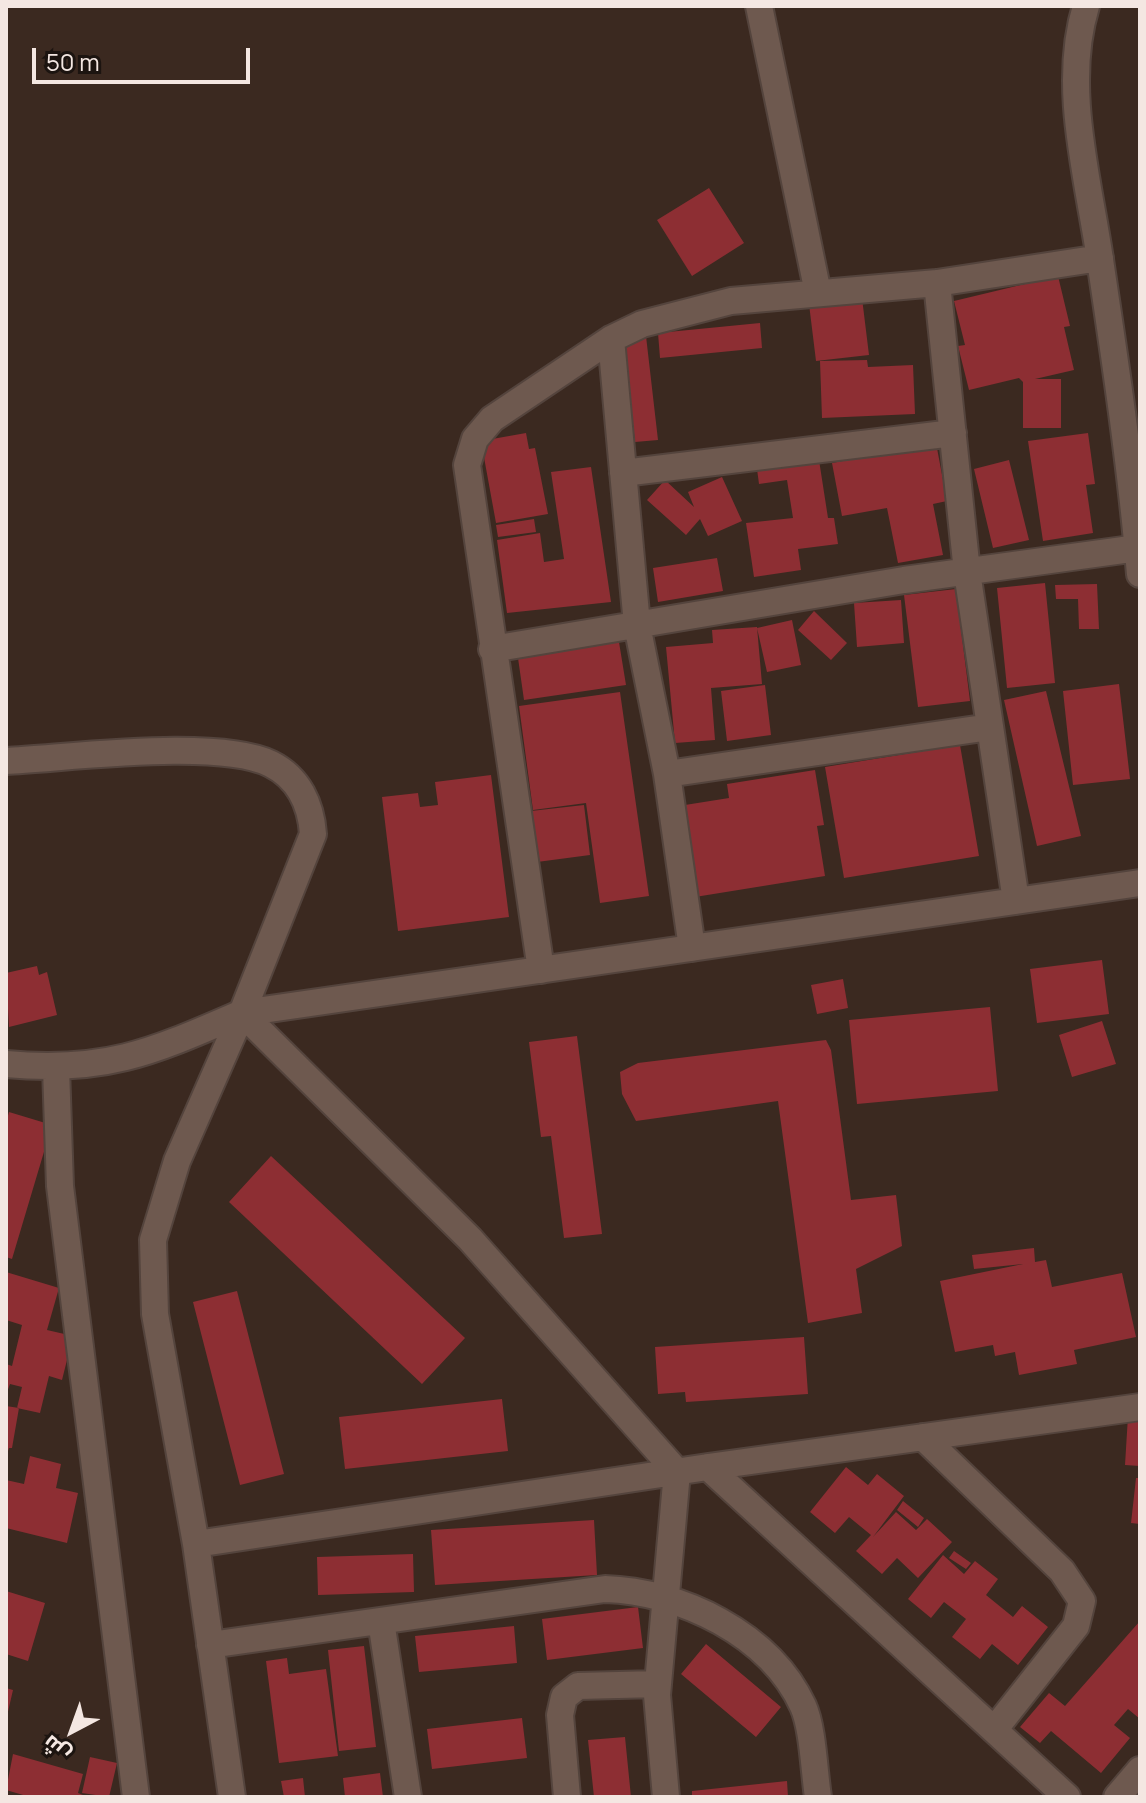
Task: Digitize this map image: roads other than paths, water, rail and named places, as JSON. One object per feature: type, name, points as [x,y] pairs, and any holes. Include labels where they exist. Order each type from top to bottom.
[{"type":"street","points":[[759,6],[818,293]]},
{"type":"street","points":[[492,649],[967,572],[1139,561],[1077,103],[1077,35],[1086,6]]},
{"type":"street","points":[[541,970],[467,465],[475,439],[492,419],[611,339],[642,324],[731,301],[937,283],[1100,258]]},
{"type":"street","points":[[937,283],[967,572],[1016,901]]},
{"type":"street","points":[[611,339],[637,625],[667,774],[692,948]]},
{"type":"street","points":[[623,473],[953,433]]},
{"type":"street","points":[[667,774],[990,727]]},
{"type":"street","points":[[6,761],[168,752],[240,753],[271,764],[291,777],[311,810],[313,834],[242,1013],[177,1161],[153,1240],[155,1314],[196,1544],[232,1797]]},
{"type":"street","points":[[6,1064],[56,1068],[95,1065],[152,1052],[242,1013],[1140,883]]},
{"type":"street","points":[[242,1013],[470,1239],[677,1472],[658,1684],[666,1797]]},
{"type":"street","points":[[56,1068],[60,1186],[136,1797]]},
{"type":"street","points":[[196,1544],[708,1467],[1140,1407]]},
{"type":"street","points":[[923,1437],[1062,1571],[1082,1601],[1076,1626],[994,1730]]},
{"type":"street","points":[[708,1467],[1067,1797]]},
{"type":"street","points":[[210,1645],[605,1589],[648,1592],[668,1598],[731,1628],[780,1669],[804,1708],[818,1797]]},
{"type":"street","points":[[381,1621],[408,1797]]},
{"type":"street","points":[[567,1797],[560,1715],[564,1697],[578,1686],[658,1684]]},
{"type":"street","points":[[1117,1797],[1140,1770]]}]
